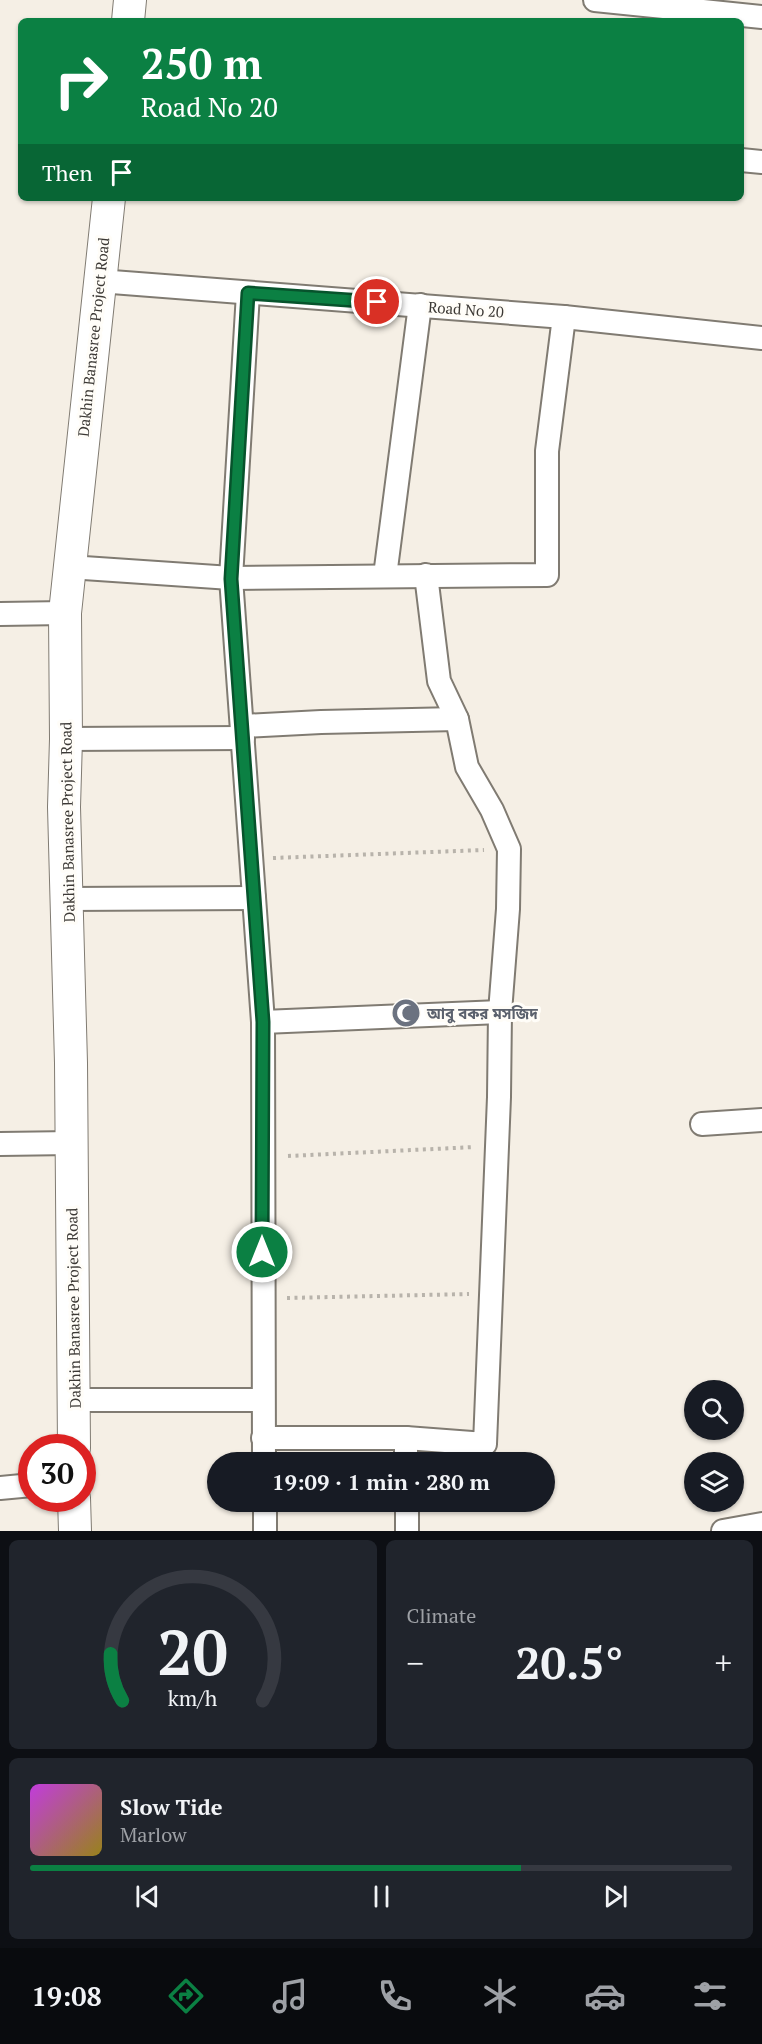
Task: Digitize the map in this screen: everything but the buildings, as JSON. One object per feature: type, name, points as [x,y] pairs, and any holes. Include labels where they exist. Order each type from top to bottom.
[{"type":"street","points":[[128,18],[130,0]]},
{"type":"street","points":[[595,0],[762,17]]},
{"type":"street","points":[[744,160],[762,162]]},
{"type":"street","name":"Dakhin Banasree Project Road","points":[[74,1434],[68,899],[64,807],[65,613],[109,201]]},
{"type":"street","name":"Road No 20","points":[[99,281],[564,317],[762,338]]},
{"type":"street","points":[[248,293],[231,579],[263,1022],[264,1452]]},
{"type":"street","points":[[386,576],[420,306]]},
{"type":"street","points":[[69,567],[231,579],[547,575],[547,451],[564,317]]},
{"type":"street","points":[[263,1438],[406,1438],[485,1444],[500,1012],[508,909],[509,849],[492,810],[467,767],[457,719],[439,681],[426,575]]},
{"type":"street","points":[[0,614],[65,613]]},
{"type":"street","points":[[66,739],[243,732],[321,722],[457,719]]},
{"type":"street","points":[[68,899],[254,898]]},
{"type":"street","points":[[263,1022],[500,1012]]},
{"type":"street","points":[[702,1124],[762,1120]]},
{"type":"street","points":[[0,1144],[72,1143]]},
{"type":"street","points":[[75,1400],[262,1400]]},
{"type":"street","points":[[406,1438],[406,1452]]},
{"type":"street","points":[[0,1488],[18,1486]]},
{"type":"street","points":[[74,1512],[75,1531]]},
{"type":"street","points":[[265,1512],[266,1531]]},
{"type":"street","points":[[407,1512],[407,1531]]},
{"type":"street","points":[[723,1531],[762,1524]]},
{"type":"path","points":[[251,859],[509,849]]},
{"type":"path","points":[[263,1157],[497,1146]]},
{"type":"path","points":[[262,1299],[491,1294]]},
{"type":"place","name":"আবু বকর মসজিদ","points":[[406,1013]]},
{"type":"route","points":[[262,1252],[263,1022],[231,579],[248,293],[377,302]]}]
